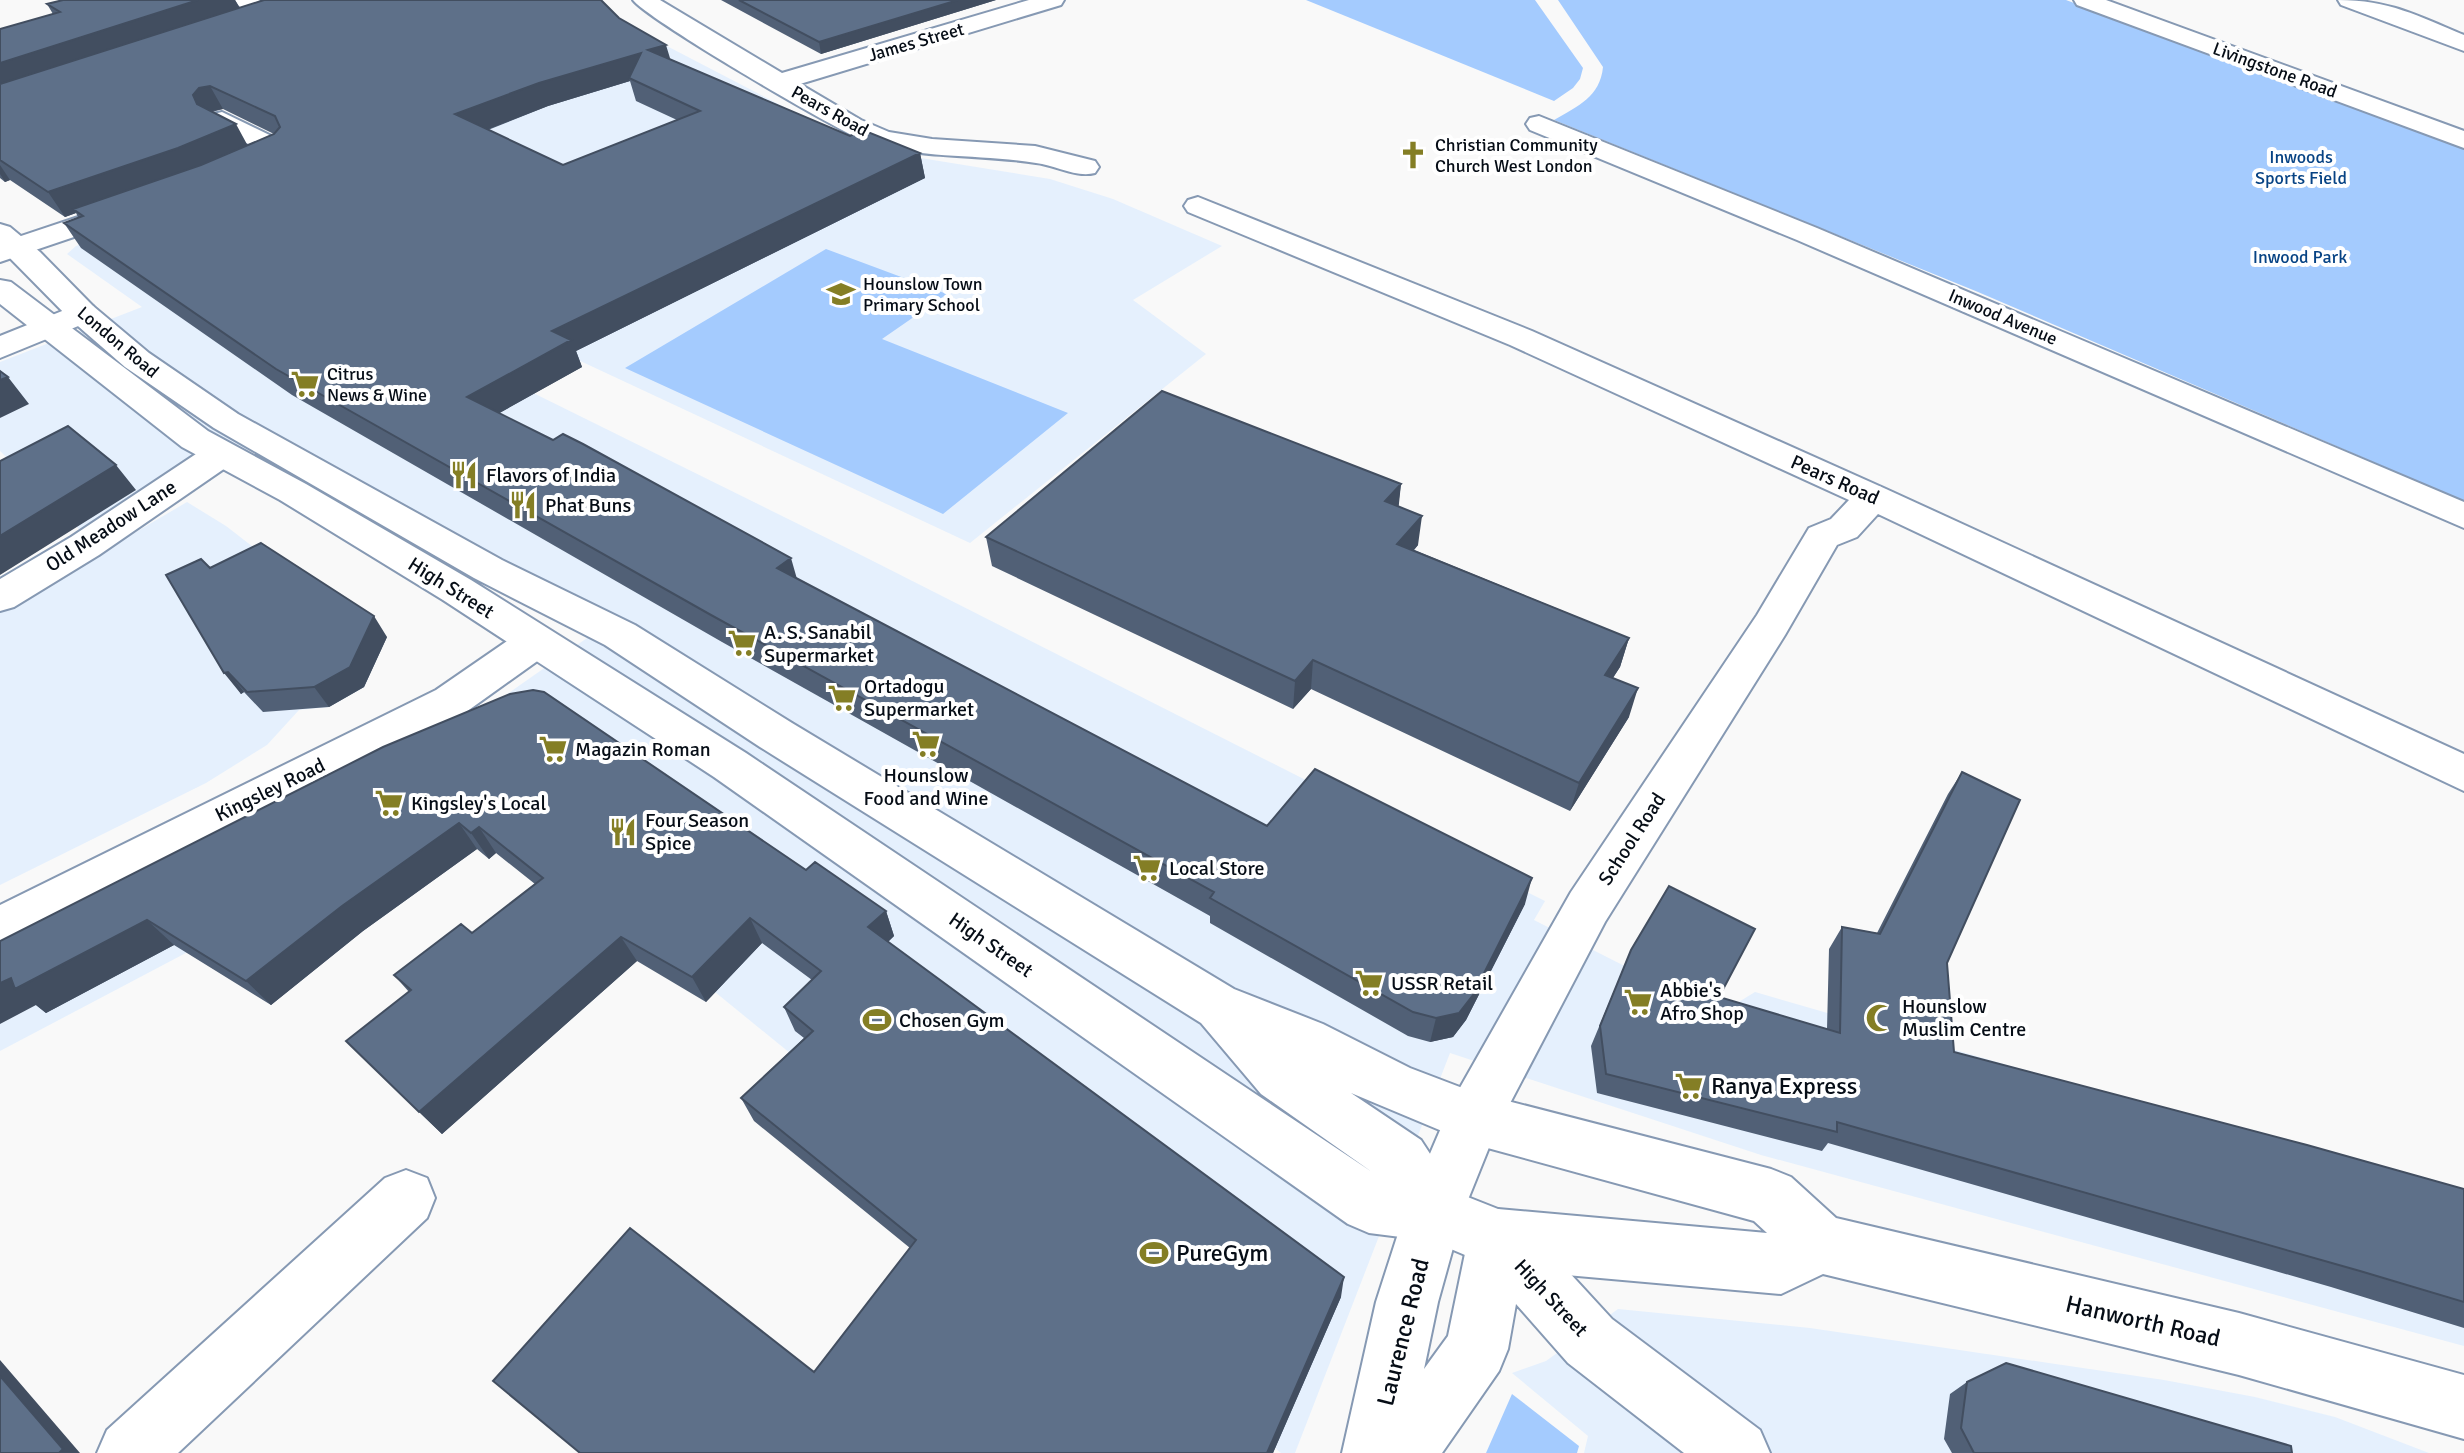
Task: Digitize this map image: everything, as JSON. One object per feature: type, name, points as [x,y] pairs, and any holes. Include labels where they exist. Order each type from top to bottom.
[{"type":"street","points":[[207,35],[267,14],[242,0]]},
{"type":"street","name":"Pears Road","points":[[644,0],[779,82],[880,138],[925,146],[1029,153],[1065,159],[1085,167]]},
{"type":"street","name":"James Street","points":[[779,82],[1053,0]]},
{"type":"street","name":"Livingstone Road","points":[[2085,0],[2464,140]]},
{"type":"street","points":[[2349,0],[2390,13],[2464,44]]},
{"type":"street","points":[[216,176],[277,149],[222,120]]},
{"type":"street","name":"Inwood Avenue","points":[[1539,124],[1807,234],[2464,516]]},
{"type":"street","points":[[5,245],[145,203]]},
{"type":"street","name":"Pears Road","points":[[1198,206],[1521,338],[1873,497],[2464,774]]},
{"type":"street","name":"London Road","points":[[5,245],[29,258],[82,313],[235,444]]},
{"type":"street","name":"London Road","points":[[0,289],[133,394],[235,444]]},
{"type":"street","points":[[0,348],[82,313]]},
{"type":"street","name":"High Street","points":[[235,444],[307,484],[457,590],[554,627],[620,635],[788,743],[1216,1005],[1304,1041],[1391,1086],[1473,1118]]},
{"type":"street","name":"Old Meadow Lane","points":[[0,597],[85,546],[235,444]]},
{"type":"street","name":"School Road","points":[[1434,1212],[1473,1118],[1588,907],[1771,625],[1823,537],[1844,528],[1873,497]]},
{"type":"street","name":"High Street","points":[[554,627],[730,765],[1369,1204],[1434,1212],[1498,1239],[1590,1341],[1737,1453]]},
{"type":"street","name":"Kingsley Road","points":[[0,929],[451,701],[554,627]]},
{"type":"street","points":[[1216,1005],[1280,1076],[1401,1159],[1434,1212]]},
{"type":"street","points":[[1403,1453],[1477,1349],[1498,1239],[1781,1264],[1820,1244],[1771,1197],[1473,1118]]},
{"type":"street","points":[[130,1453],[406,1198]]},
{"type":"street","name":"Laurence Road","points":[[1375,1453],[1407,1302],[1434,1212]]},
{"type":"street","name":"Hanworth Road","points":[[1820,1244],[2239,1344],[2464,1407]]},
{"type":"shaded area","name":"Hounslow Town Primary School","points":[[663,44],[865,149],[1050,179],[1113,199],[1222,246],[1133,300],[1206,354],[970,543],[488,318],[309,152]]},
{"type":"shaded area","points":[[138,221],[428,341],[863,556],[1545,901],[1534,920],[1719,1014],[1755,992],[2464,1197],[2464,1346],[1761,1155],[1450,1053],[1295,1453],[1281,1453],[478,799],[0,1051],[0,956],[500,699],[607,624],[273,437],[88,538],[0,451],[0,362],[142,307],[67,254],[76,246]]},
{"type":"shaded area","points":[[187,502],[226,526],[275,564],[365,670],[372,669],[364,687],[329,707],[299,710],[267,745],[206,783],[0,885],[0,612]]},
{"type":"shaded area","points":[[1618,1309],[1810,1328],[2164,1380],[2255,1397],[2335,1417],[2429,1453],[1584,1453],[1588,1436],[1512,1373],[1546,1361]]},
{"type":"green space","points":[[1306,0],[1535,0],[1583,68],[1573,88],[1554,101]]},
{"type":"green space","name":"Inwood Park","points":[[1558,0],[2066,0],[2464,149],[2464,501],[1978,292],[1554,120],[1593,93],[1603,67]]},
{"type":"green space","points":[[826,249],[947,294],[882,339],[1068,413],[943,514],[625,368]]},
{"type":"green space","points":[[1512,1394],[1579,1446],[1577,1453],[1486,1453]]},
{"type":"building","points":[[63,0],[198,0],[0,63],[0,29],[60,12],[47,4]]},
{"type":"building","points":[[264,0],[601,0],[619,18],[666,45],[648,50],[850,136],[863,130],[920,153],[552,331],[571,340],[467,397],[553,440],[563,434],[583,444],[791,558],[777,568],[1267,826],[1315,769],[1532,878],[1473,995],[1459,1013],[1436,1018],[1413,1012],[1210,898],[1214,892],[711,615],[276,369],[64,223],[83,216],[73,209],[201,165],[274,134],[280,127],[275,116],[210,86],[199,88],[193,95],[197,104],[236,124],[178,148],[48,192],[0,160],[0,84]],"holes":[[[641,53],[629,78],[700,111],[563,165],[455,114],[539,83]]]},
{"type":"building","points":[[739,0],[958,0],[819,42]]},
{"type":"building","points":[[1162,391],[1401,484],[1385,501],[1422,516],[1397,544],[1629,638],[1605,675],[1638,688],[1579,783],[1313,660],[1295,681],[986,537]]},
{"type":"building","points":[[68,426],[116,465],[0,536],[0,461]]},
{"type":"building","points":[[261,543],[374,616],[350,667],[314,687],[247,692],[228,672],[224,673],[166,575],[201,559],[210,568]]},
{"type":"building","points":[[533,690],[544,692],[806,870],[815,862],[886,911],[868,927],[1344,1277],[1267,1453],[580,1453],[493,1381],[630,1228],[814,1372],[916,1240],[741,1098],[813,1031],[784,1007],[821,971],[750,918],[692,977],[621,937],[419,1112],[346,1041],[411,990],[394,975],[461,924],[472,933],[543,878],[479,827],[471,833],[459,823],[342,906],[246,981],[147,920],[15,989],[11,978],[0,983],[0,941],[383,747],[510,694]]},
{"type":"building","points":[[1962,772],[2020,800],[1947,963],[1954,1052],[2464,1189],[2464,1302],[1837,1122],[1837,1132],[1606,1074],[1600,1026],[1631,950],[1669,886],[1755,929],[1719,997],[1840,1033],[1842,927],[1880,934]]},
{"type":"building","points":[[2006,1363],[2291,1446],[2292,1453],[1974,1453],[1961,1428],[1967,1382]]},
{"type":"building","points":[[0,1376],[63,1449],[59,1453],[0,1453]]},
{"type":"place","name":"Christian Community Church West London","points":[[1413,155]]},
{"type":"place","name":"Hounslow Town Primary School","points":[[841,294]]},
{"type":"place","name":"Citrus News & Wine","points":[[305,384]]},
{"type":"place","name":"Flavors of India","points":[[464,475]]},
{"type":"place","name":"Phat Buns","points":[[523,505]]},
{"type":"place","name":"A. S. Sanabil Supermarket","points":[[742,643]]},
{"type":"place","name":"Ortadogu Supermarket","points":[[842,698]]},
{"type":"place","name":"Hounslow Food and Wine","points":[[926,744]]},
{"type":"place","name":"Magazin Roman","points":[[553,749]]},
{"type":"place","name":"Kingsley's Local","points":[[389,803]]},
{"type":"place","name":"Four Season Spice","points":[[623,832]]},
{"type":"place","name":"Local Store","points":[[1147,868]]},
{"type":"place","name":"USSR Retail","points":[[1369,983]]},
{"type":"place","name":"Abbie's Afro Shop","points":[[1638,1002]]},
{"type":"place","name":"Hounslow Muslim Centre","points":[[1880,1018]]},
{"type":"place","name":"Chosen Gym","points":[[877,1020]]},
{"type":"place","name":"Ranya Express","points":[[1689,1086]]},
{"type":"place","name":"PureGym","points":[[1154,1253]]},
{"type":"park label","name":"Inwoods Sports Field","points":[[2301,167]]}]
